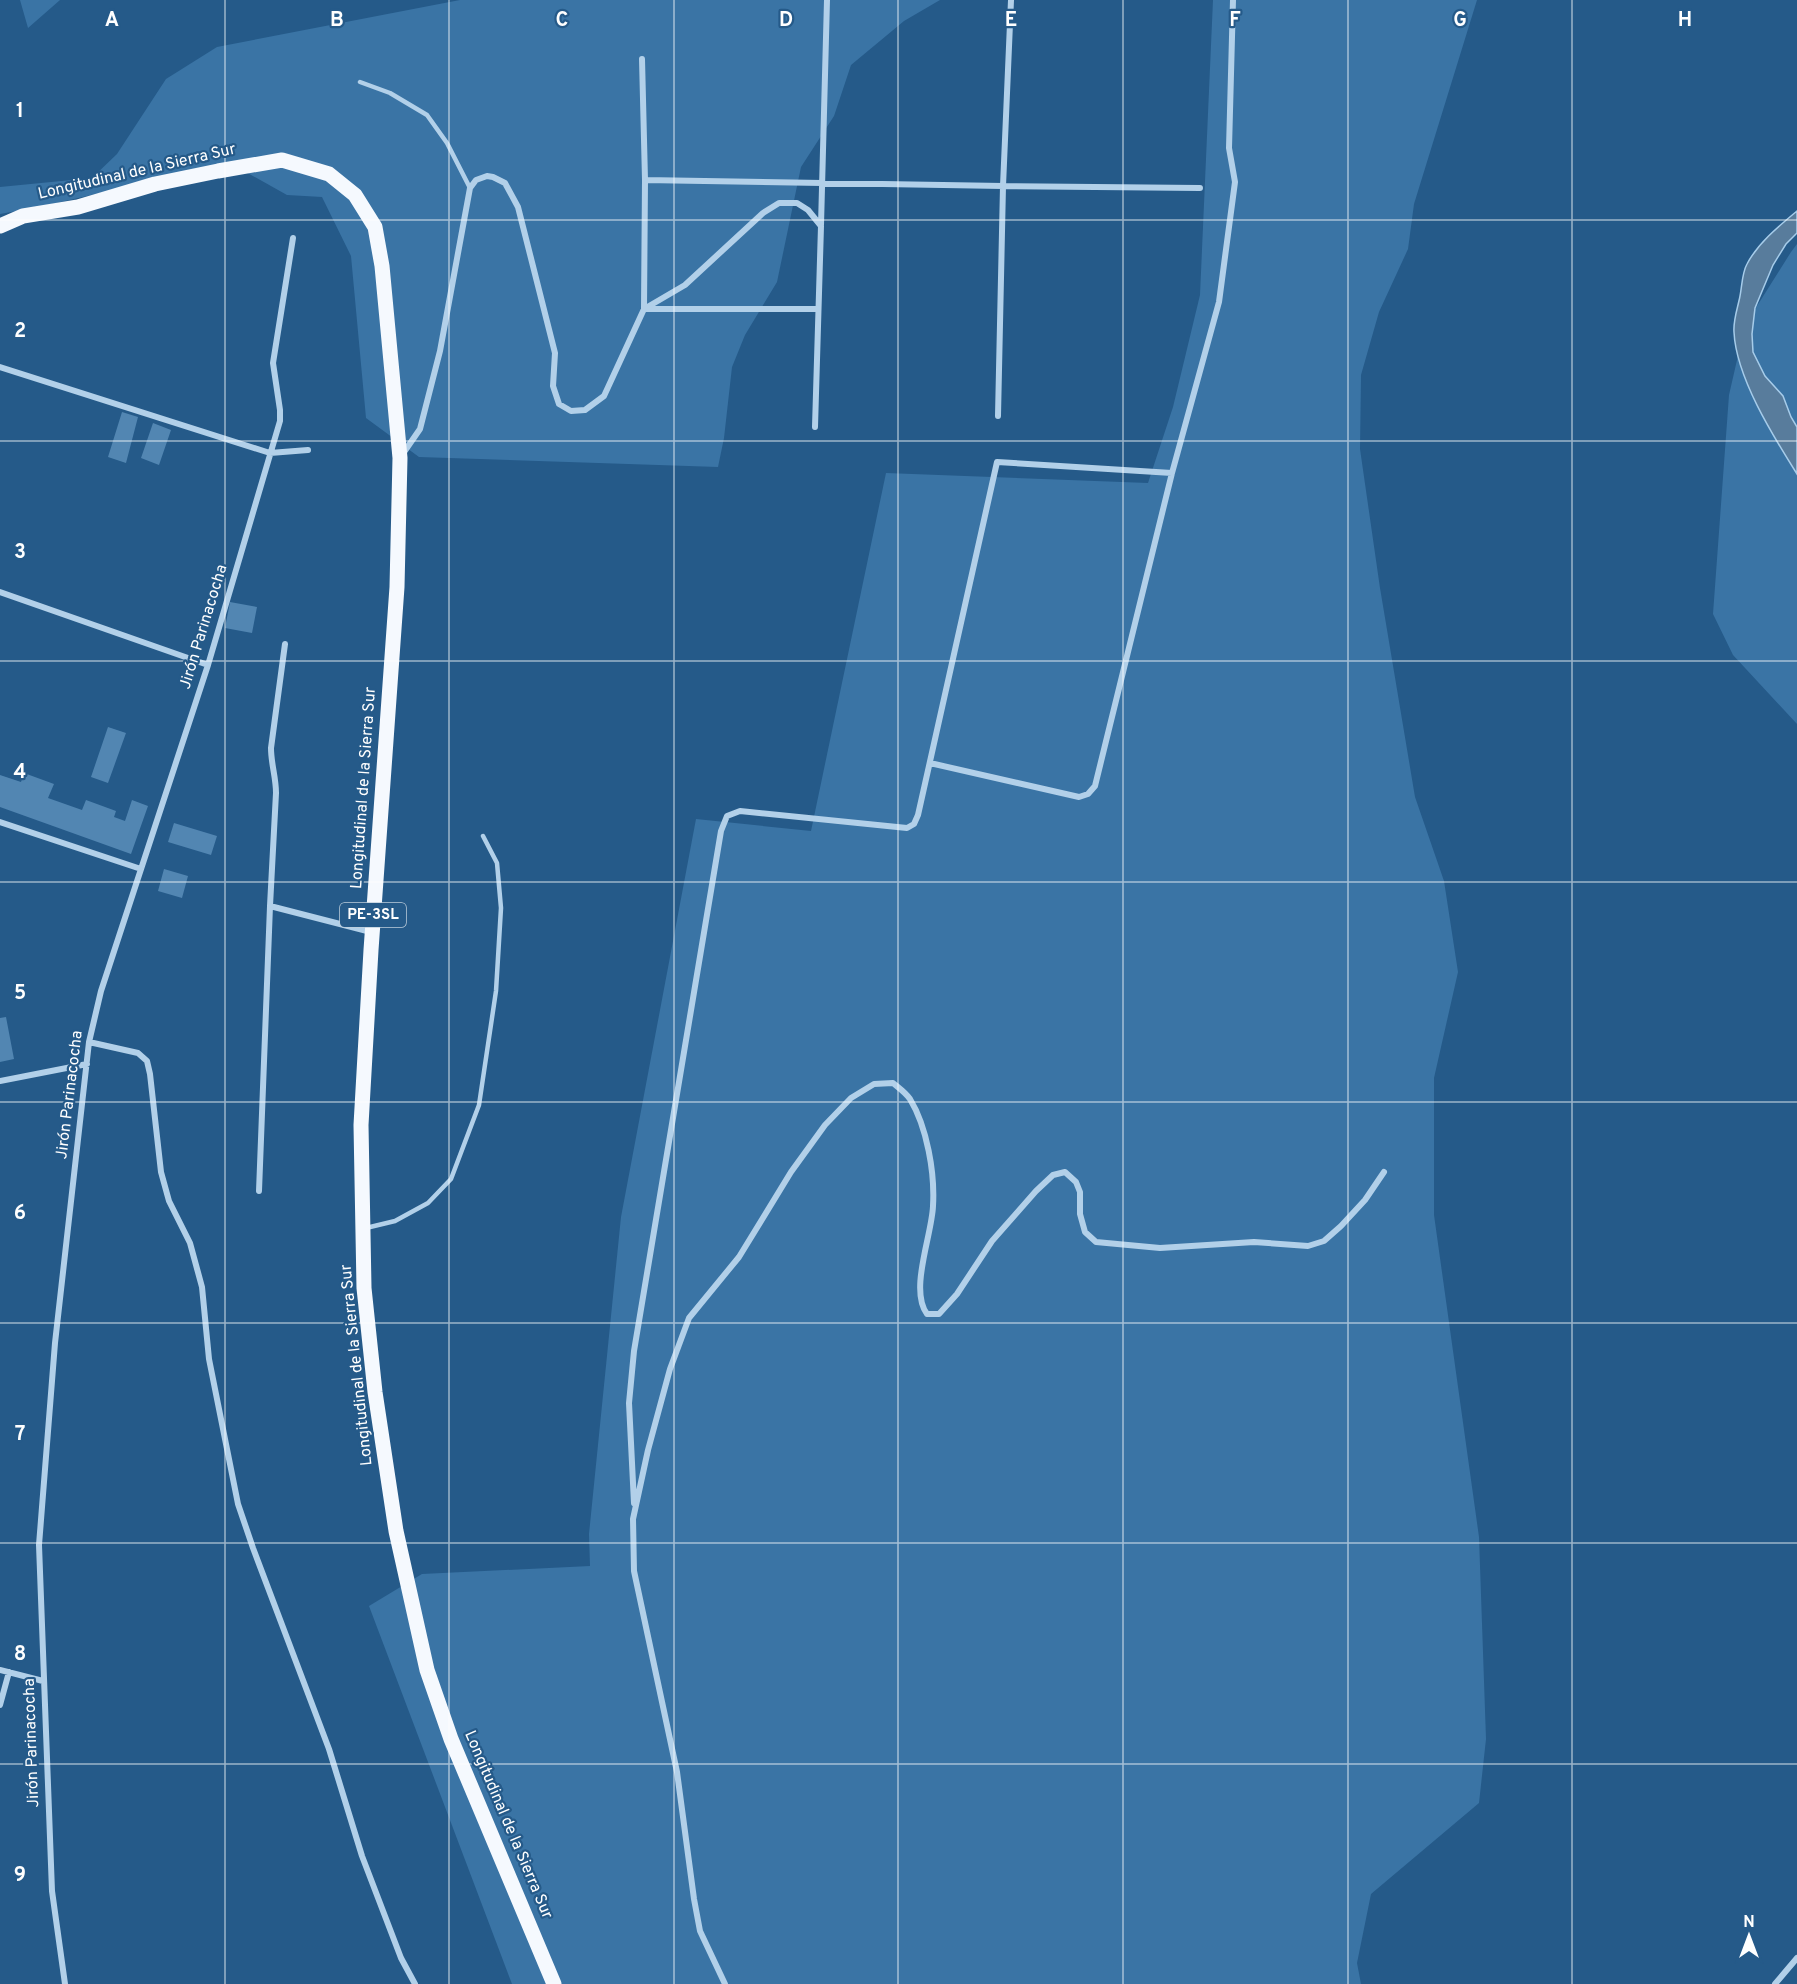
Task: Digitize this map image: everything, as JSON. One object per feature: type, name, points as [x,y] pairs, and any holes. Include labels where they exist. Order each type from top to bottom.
[{"type":"main road","name":"Longitudinal de la Sierra Sur","points":[[0,226],[23,216],[78,207],[155,184],[282,160],[329,174],[355,195],[375,227],[382,266],[400,458],[397,587],[372,933],[361,1125],[364,1288],[381,1436],[396,1531],[427,1670],[451,1739],[554,1984]]},
{"type":"street","points":[[815,427],[827,0]]},
{"type":"street","points":[[998,417],[1003,186],[1011,0]]},
{"type":"street","points":[[930,763],[1079,797],[1088,794],[1095,786],[1172,473],[1220,302],[1235,182],[1229,148],[1233,0]]},
{"type":"street","points":[[400,458],[420,429],[440,351],[470,188],[476,180],[487,176],[505,183],[518,207],[555,353],[554,386],[559,404],[571,411],[585,410],[604,396],[644,309],[645,180],[642,59]]},
{"type":"street","points":[[645,180],[1200,188]]},
{"type":"street","points":[[644,309],[685,285],[763,213],[779,203],[797,203],[808,210],[821,226]]},
{"type":"street","name":"Jirón Parinacocha","points":[[65,1984],[52,1891],[39,1545],[55,1342],[89,1042],[101,991],[208,665],[280,421],[273,363],[274,347],[293,238]]},
{"type":"street","points":[[644,309],[818,309]]},
{"type":"street","points":[[0,368],[270,453],[308,450]]},
{"type":"street","points":[[725,1984],[700,1931],[677,1772],[634,1571],[629,1403],[634,1351],[721,831],[727,816],[740,811],[907,828],[914,824],[930,763],[997,462],[1172,473]]},
{"type":"street","points":[[0,592],[208,665]]},
{"type":"street","points":[[259,1191],[276,793],[276,775],[271,763],[271,748],[285,644]]},
{"type":"street","points":[[0,822],[141,869]]},
{"type":"street","points":[[270,906],[372,933]]},
{"type":"street","points":[[89,1042],[138,1053],[147,1061],[161,1172],[169,1201],[190,1243],[202,1287],[209,1359],[238,1504],[329,1749],[362,1857],[401,1958],[415,1984]]},
{"type":"street","points":[[0,1081],[87,1064]]},
{"type":"street","points":[[634,1512],[670,1369],[689,1318],[739,1257],[791,1172],[825,1125],[851,1098],[874,1084],[893,1083],[909,1096],[921,1121],[931,1166],[933,1207],[921,1282],[922,1307],[927,1314],[939,1314],[957,1294],[992,1241],[1053,1175],[1065,1172],[1076,1182],[1080,1192],[1080,1214],[1085,1232],[1096,1242],[1160,1248],[1254,1242],[1308,1246],[1324,1241],[1365,1200],[1384,1172]]},
{"type":"street","points":[[0,1670],[43,1682]]},
{"type":"street","points":[[0,1705],[9,1672]]},
{"type":"street","points":[[1775,1984],[1797,1958]]},
{"type":"lane","points":[[360,82],[390,93],[428,115],[447,143],[470,188]]},
{"type":"lane","points":[[364,1228],[395,1221],[428,1203],[451,1179],[479,1105],[496,992],[501,908],[497,863],[483,836]]},
{"type":"shaded area","points":[[20,0],[60,0],[28,28]]},
{"type":"shaded area","points":[[460,0],[940,0],[904,21],[851,65],[834,116],[801,167],[777,282],[745,335],[732,367],[724,438],[718,467],[419,457],[366,418],[351,256],[322,197],[287,195],[228,162],[0,214],[0,187],[92,178],[117,154],[166,79],[217,47]]},
{"type":"shaded area","points":[[1213,0],[1477,0],[1414,204],[1408,249],[1379,312],[1361,375],[1360,449],[1380,588],[1415,797],[1444,881],[1458,972],[1434,1078],[1434,1215],[1479,1537],[1486,1739],[1479,1803],[1371,1894],[1357,1963],[1361,1984],[512,1984],[369,1606],[422,1574],[590,1566],[589,1534],[621,1217],[696,819],[811,831],[886,473],[1148,483],[1173,407],[1200,295]]},
{"type":"shaded area","points":[[1797,211],[1797,233],[1786,244],[1773,265],[1755,308],[1752,334],[1753,352],[1765,376],[1783,396],[1797,427],[1797,474],[1748,387],[1736,349],[1734,327],[1747,264],[1763,242]]},
{"type":"shaded area","points":[[1797,244],[1797,724],[1733,655],[1713,614],[1729,395],[1745,325]]},
{"type":"building","points":[[122,412],[138,417],[126,463],[108,457]]},
{"type":"building","points":[[153,423],[171,430],[159,465],[141,458]]},
{"type":"building","points":[[230,602],[257,607],[252,633],[225,628]]},
{"type":"building","points":[[108,727],[126,733],[108,783],[91,777]]},
{"type":"building","points":[[24,773],[54,784],[48,798],[82,810],[86,800],[116,811],[114,817],[125,821],[132,800],[148,806],[131,854],[0,807],[0,775],[21,782]]},
{"type":"building","points":[[174,823],[217,836],[211,855],[168,842]]},
{"type":"building","points":[[164,869],[188,876],[182,898],[158,891]]},
{"type":"building","points":[[6,1017],[14,1059],[0,1062],[0,1018]]}]
